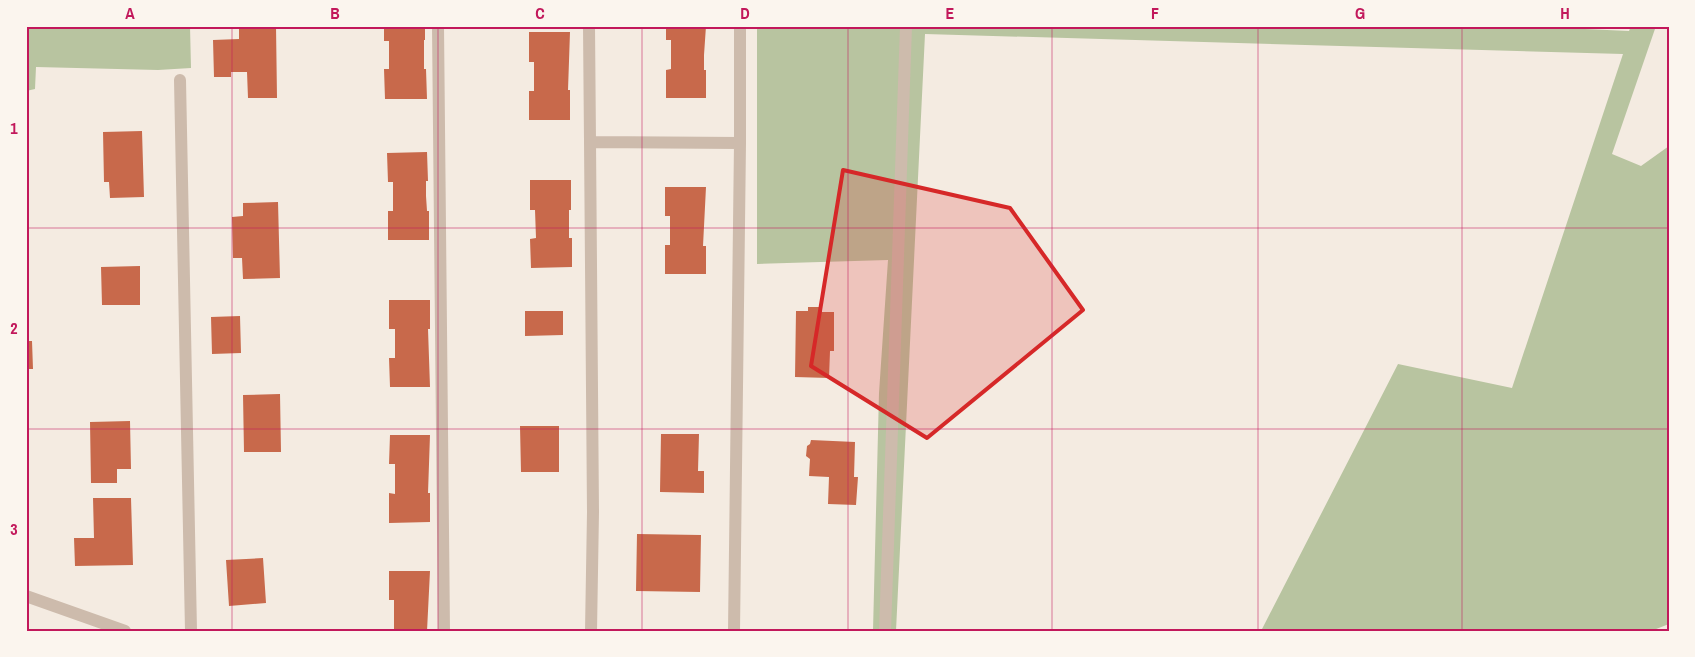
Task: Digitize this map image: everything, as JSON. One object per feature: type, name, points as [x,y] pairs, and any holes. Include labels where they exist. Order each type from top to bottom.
[{"type":"street","points":[[438,26],[444,631]]},
{"type":"street","points":[[589,26],[593,512],[591,631]]},
{"type":"street","points":[[734,631],[740,26]]},
{"type":"street","points":[[885,631],[906,26]]},
{"type":"street","points":[[180,80],[191,631]]},
{"type":"street","points":[[590,142],[740,143]]},
{"type":"street","points":[[26,596],[125,631]]},
{"type":"highlighted area","points":[[843,170],[1010,208],[1083,310],[927,438],[811,366]]},
{"type":"green space","points":[[26,26],[190,26],[191,68],[158,70],[36,67],[35,89],[26,91]]},
{"type":"green space","points":[[757,26],[1516,26],[1629,31],[1631,26],[1656,26],[1612,154],[1641,166],[1669,146],[1669,624],[1651,631],[1261,631],[1398,364],[1512,388],[1623,54],[925,34],[896,631],[873,631],[879,393],[888,260],[757,264]]},
{"type":"building","points":[[239,26],[276,26],[277,98],[248,98],[247,72],[231,72],[231,77],[214,77],[213,40],[239,39]]},
{"type":"building","points":[[384,26],[425,26],[424,69],[426,69],[427,99],[385,99],[384,69],[389,69],[389,41],[384,41]]},
{"type":"building","points":[[666,26],[706,26],[704,70],[706,70],[706,98],[666,98],[666,70],[671,69],[671,40],[666,40]]},
{"type":"building","points":[[529,32],[570,32],[568,90],[570,90],[570,120],[529,120],[529,91],[534,91],[534,62],[529,62]]},
{"type":"building","points":[[142,131],[144,197],[110,198],[109,182],[104,182],[103,132]]},
{"type":"building","points":[[427,152],[428,181],[426,181],[426,196],[427,211],[429,211],[429,240],[388,240],[388,211],[393,211],[393,182],[388,182],[387,153]]},
{"type":"building","points":[[530,180],[571,180],[569,238],[572,238],[572,267],[531,268],[530,239],[536,238],[535,210],[530,210]]},
{"type":"building","points":[[665,187],[706,187],[703,246],[706,246],[706,274],[665,274],[665,245],[670,245],[670,216],[665,216]]},
{"type":"building","points":[[278,202],[280,278],[243,279],[242,258],[233,258],[232,217],[243,216],[243,203]]},
{"type":"building","points":[[140,266],[140,305],[102,305],[101,267]]},
{"type":"building","points":[[389,300],[430,300],[430,329],[428,329],[430,387],[390,387],[389,358],[395,358],[395,329],[389,329]]},
{"type":"building","points":[[808,307],[822,307],[822,312],[834,312],[834,351],[830,351],[829,378],[795,377],[796,311],[808,311]]},
{"type":"building","points":[[525,311],[563,311],[563,335],[525,336]]},
{"type":"building","points":[[240,316],[241,353],[212,354],[211,317]]},
{"type":"building","points":[[26,341],[32,341],[33,369],[26,369]]},
{"type":"building","points":[[280,394],[281,452],[244,452],[243,395]]},
{"type":"building","points":[[130,421],[131,469],[117,469],[117,483],[91,483],[90,422]]},
{"type":"building","points":[[520,426],[559,426],[559,472],[521,472]]},
{"type":"building","points":[[661,434],[699,434],[698,471],[704,471],[704,493],[660,492]]},
{"type":"building","points":[[390,435],[430,435],[428,493],[430,493],[430,522],[389,523],[389,493],[395,494],[395,464],[389,464]]},
{"type":"building","points":[[811,440],[855,442],[854,477],[858,477],[856,505],[828,504],[829,477],[809,476],[810,459],[806,456],[807,446]]},
{"type":"building","points":[[93,498],[131,498],[133,565],[75,566],[74,538],[94,538]]},
{"type":"building","points":[[637,534],[701,535],[700,592],[636,591]]},
{"type":"building","points":[[263,558],[266,603],[229,606],[226,560]]},
{"type":"building","points":[[389,571],[430,571],[427,631],[394,631],[394,600],[389,600]]}]
